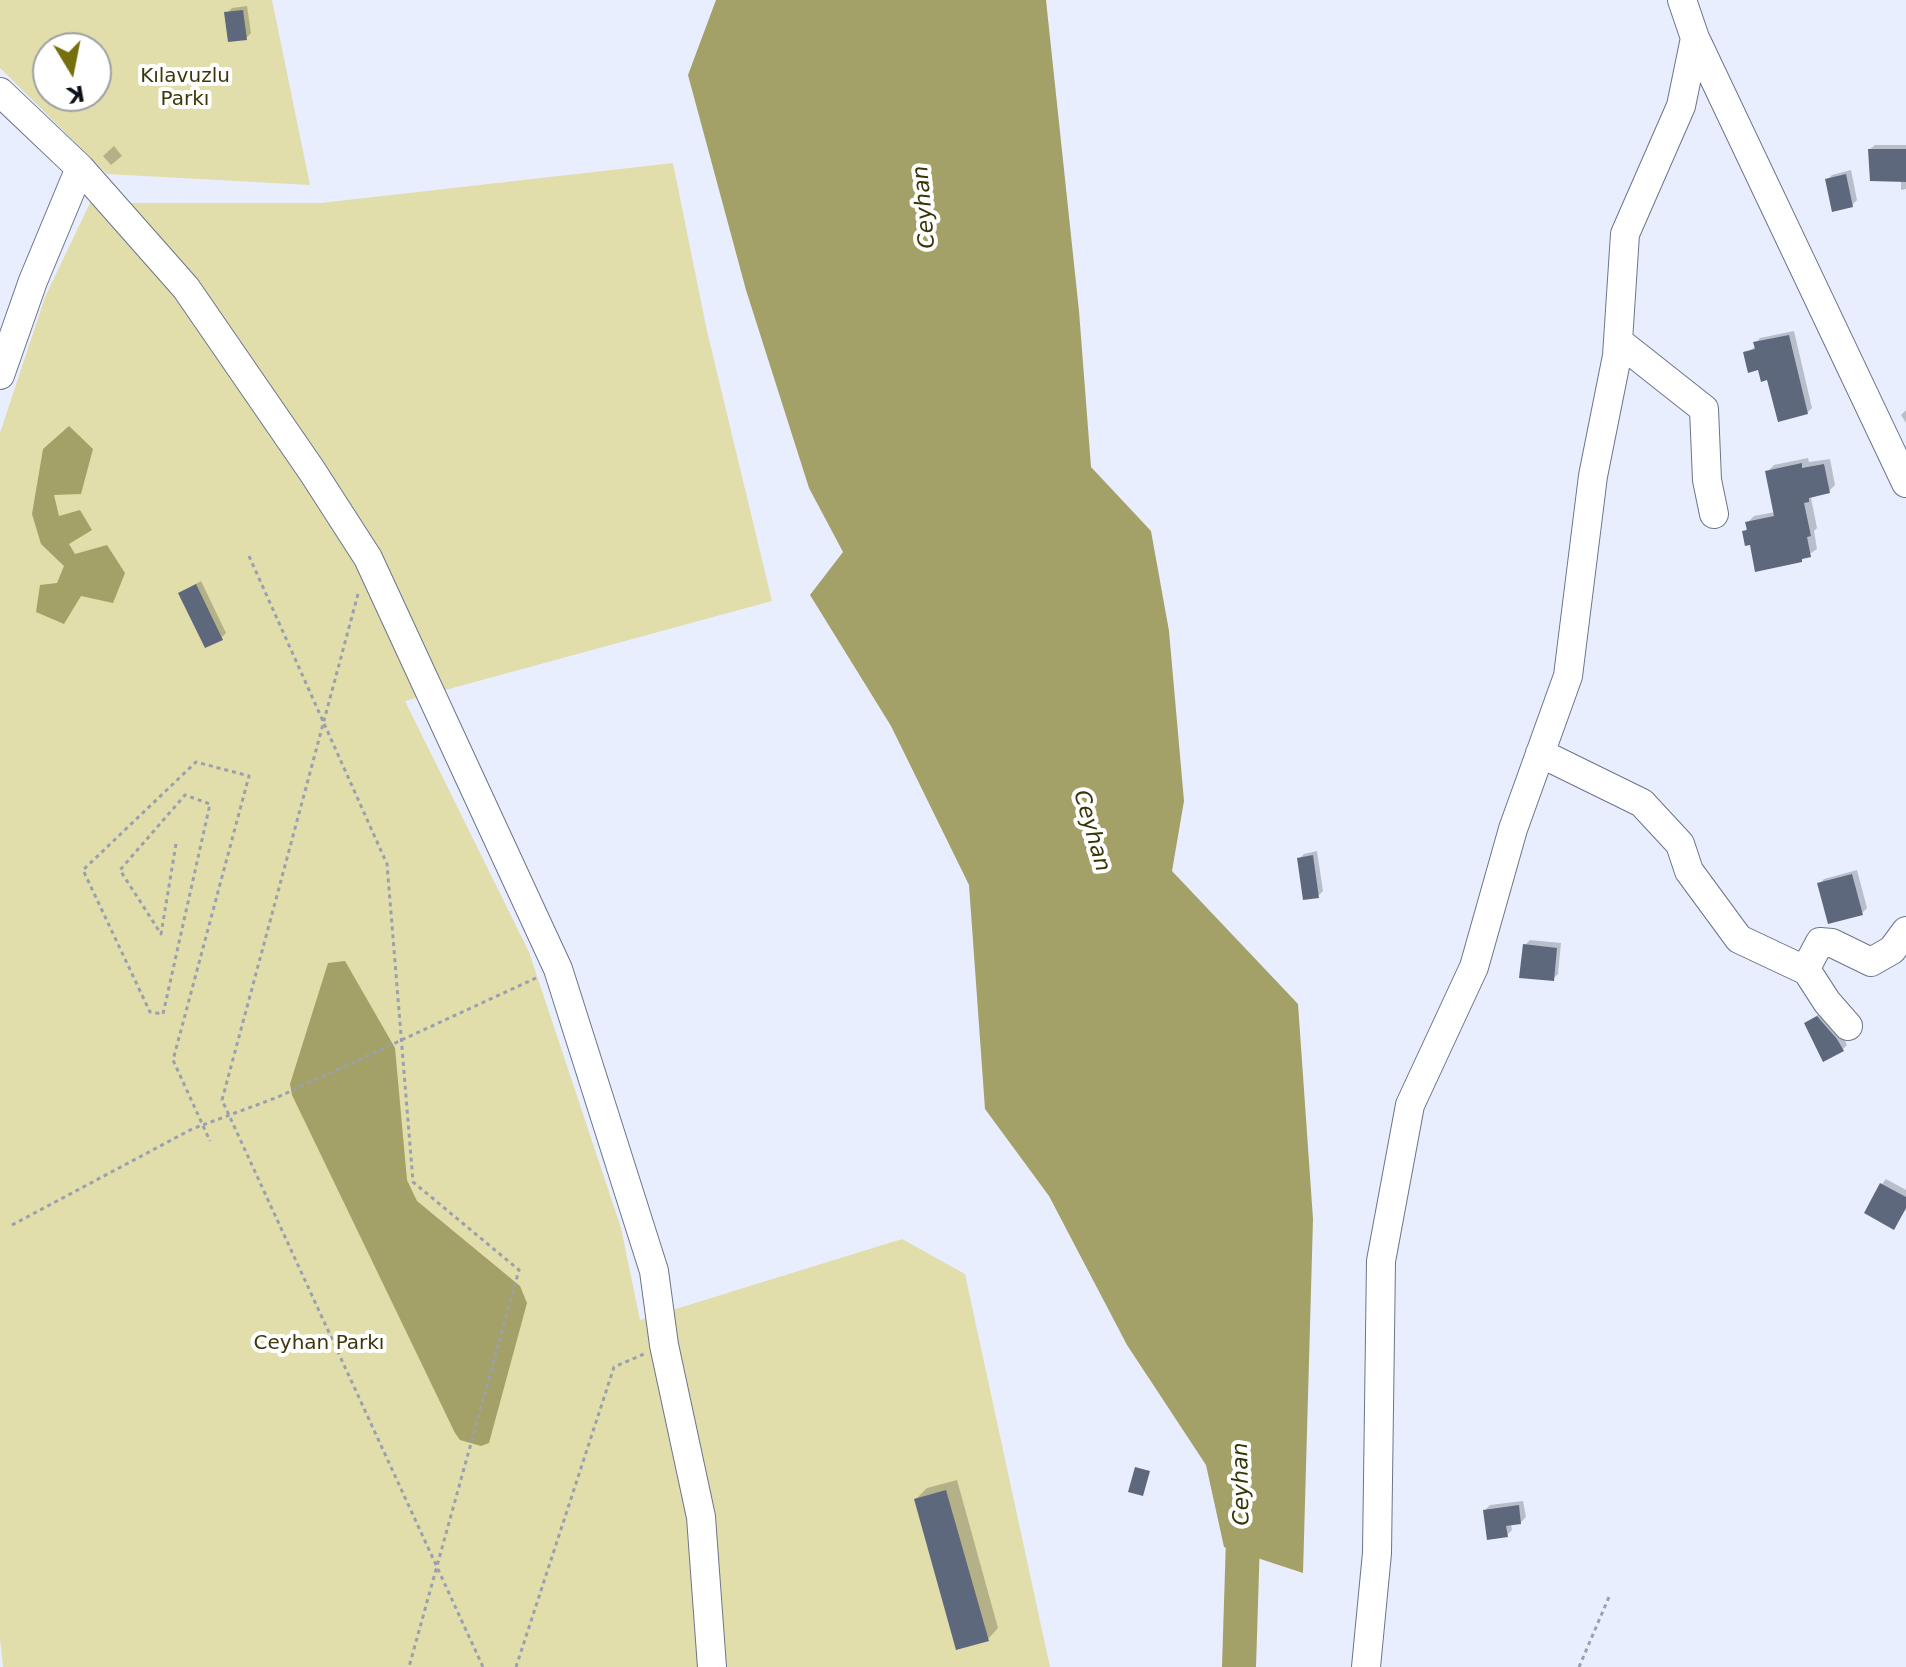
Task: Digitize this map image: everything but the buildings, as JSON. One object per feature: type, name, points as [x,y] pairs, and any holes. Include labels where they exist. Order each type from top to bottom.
[{"type":"street","points":[[1682,0],[1695,38],[1906,483]]},
{"type":"street","points":[[1366,1667],[1377,1553],[1381,1261],[1410,1105],[1474,967],[1513,829],[1568,676],[1593,476],[1618,341],[1625,234],[1681,106],[1695,38]]},
{"type":"street","points":[[0,92],[80,168],[186,288],[368,558],[558,969],[654,1271],[664,1345],[701,1517],[712,1667]]},
{"type":"street","points":[[0,375],[33,281],[80,168]]},
{"type":"street","points":[[1618,341],[1704,409],[1707,480],[1714,514]]},
{"type":"street","points":[[1540,753],[1642,803],[1680,844],[1689,871],[1739,939],[1805,970],[1848,1026]]},
{"type":"street","points":[[1805,970],[1820,942],[1832,943],[1871,962],[1892,950],[1906,931]]},
{"type":"path","points":[[249,556],[387,864],[413,1182],[519,1270],[409,1667]]},
{"type":"path","points":[[368,558],[222,1100],[483,1667]]},
{"type":"path","points":[[176,844],[161,934],[120,870],[185,795],[210,804],[163,1014],[150,1012],[83,870],[196,762],[249,776],[173,1060],[210,1141]]},
{"type":"path","points":[[12,1225],[192,1129],[278,1097],[558,969]]},
{"type":"path","points":[[516,1667],[614,1367],[664,1345]]},
{"type":"path","points":[[1579,1667],[1609,1597]]},
{"type":"green space","name":"Kılavuzlu Parkı","points":[[0,0],[272,0],[310,185],[107,174],[44,112],[112,112],[112,32],[32,32],[32,100],[0,68]]},
{"type":"green space","name":"Ceyhan Parkı","points":[[673,163],[707,331],[772,601],[405,701],[529,952],[621,1228],[640,1320],[902,1239],[965,1274],[1050,1667],[3,1667],[0,1639],[0,433],[45,297],[90,203],[321,203]]},
{"type":"water","points":[[716,0],[1046,0],[1079,311],[1091,467],[1151,531],[1169,631],[1184,801],[1172,871],[1298,1004],[1313,1219],[1303,1573],[1224,1547],[1206,1465],[1127,1345],[1049,1196],[985,1109],[969,885],[891,726],[810,595],[843,552],[809,488],[746,290],[688,75]]},
{"type":"water","points":[[69,426],[93,449],[81,494],[54,495],[59,516],[80,510],[92,530],[69,544],[75,554],[107,545],[125,573],[113,603],[81,596],[64,624],[36,612],[40,585],[57,583],[64,566],[41,544],[32,514],[43,449]]},
{"type":"water","points":[[345,961],[395,1048],[407,1180],[417,1201],[520,1286],[527,1303],[489,1443],[481,1446],[460,1440],[455,1433],[292,1095],[290,1084],[328,963]]},
{"type":"waterway","name":"Ceyhan","points":[[1239,1667],[1244,1507]]}]
